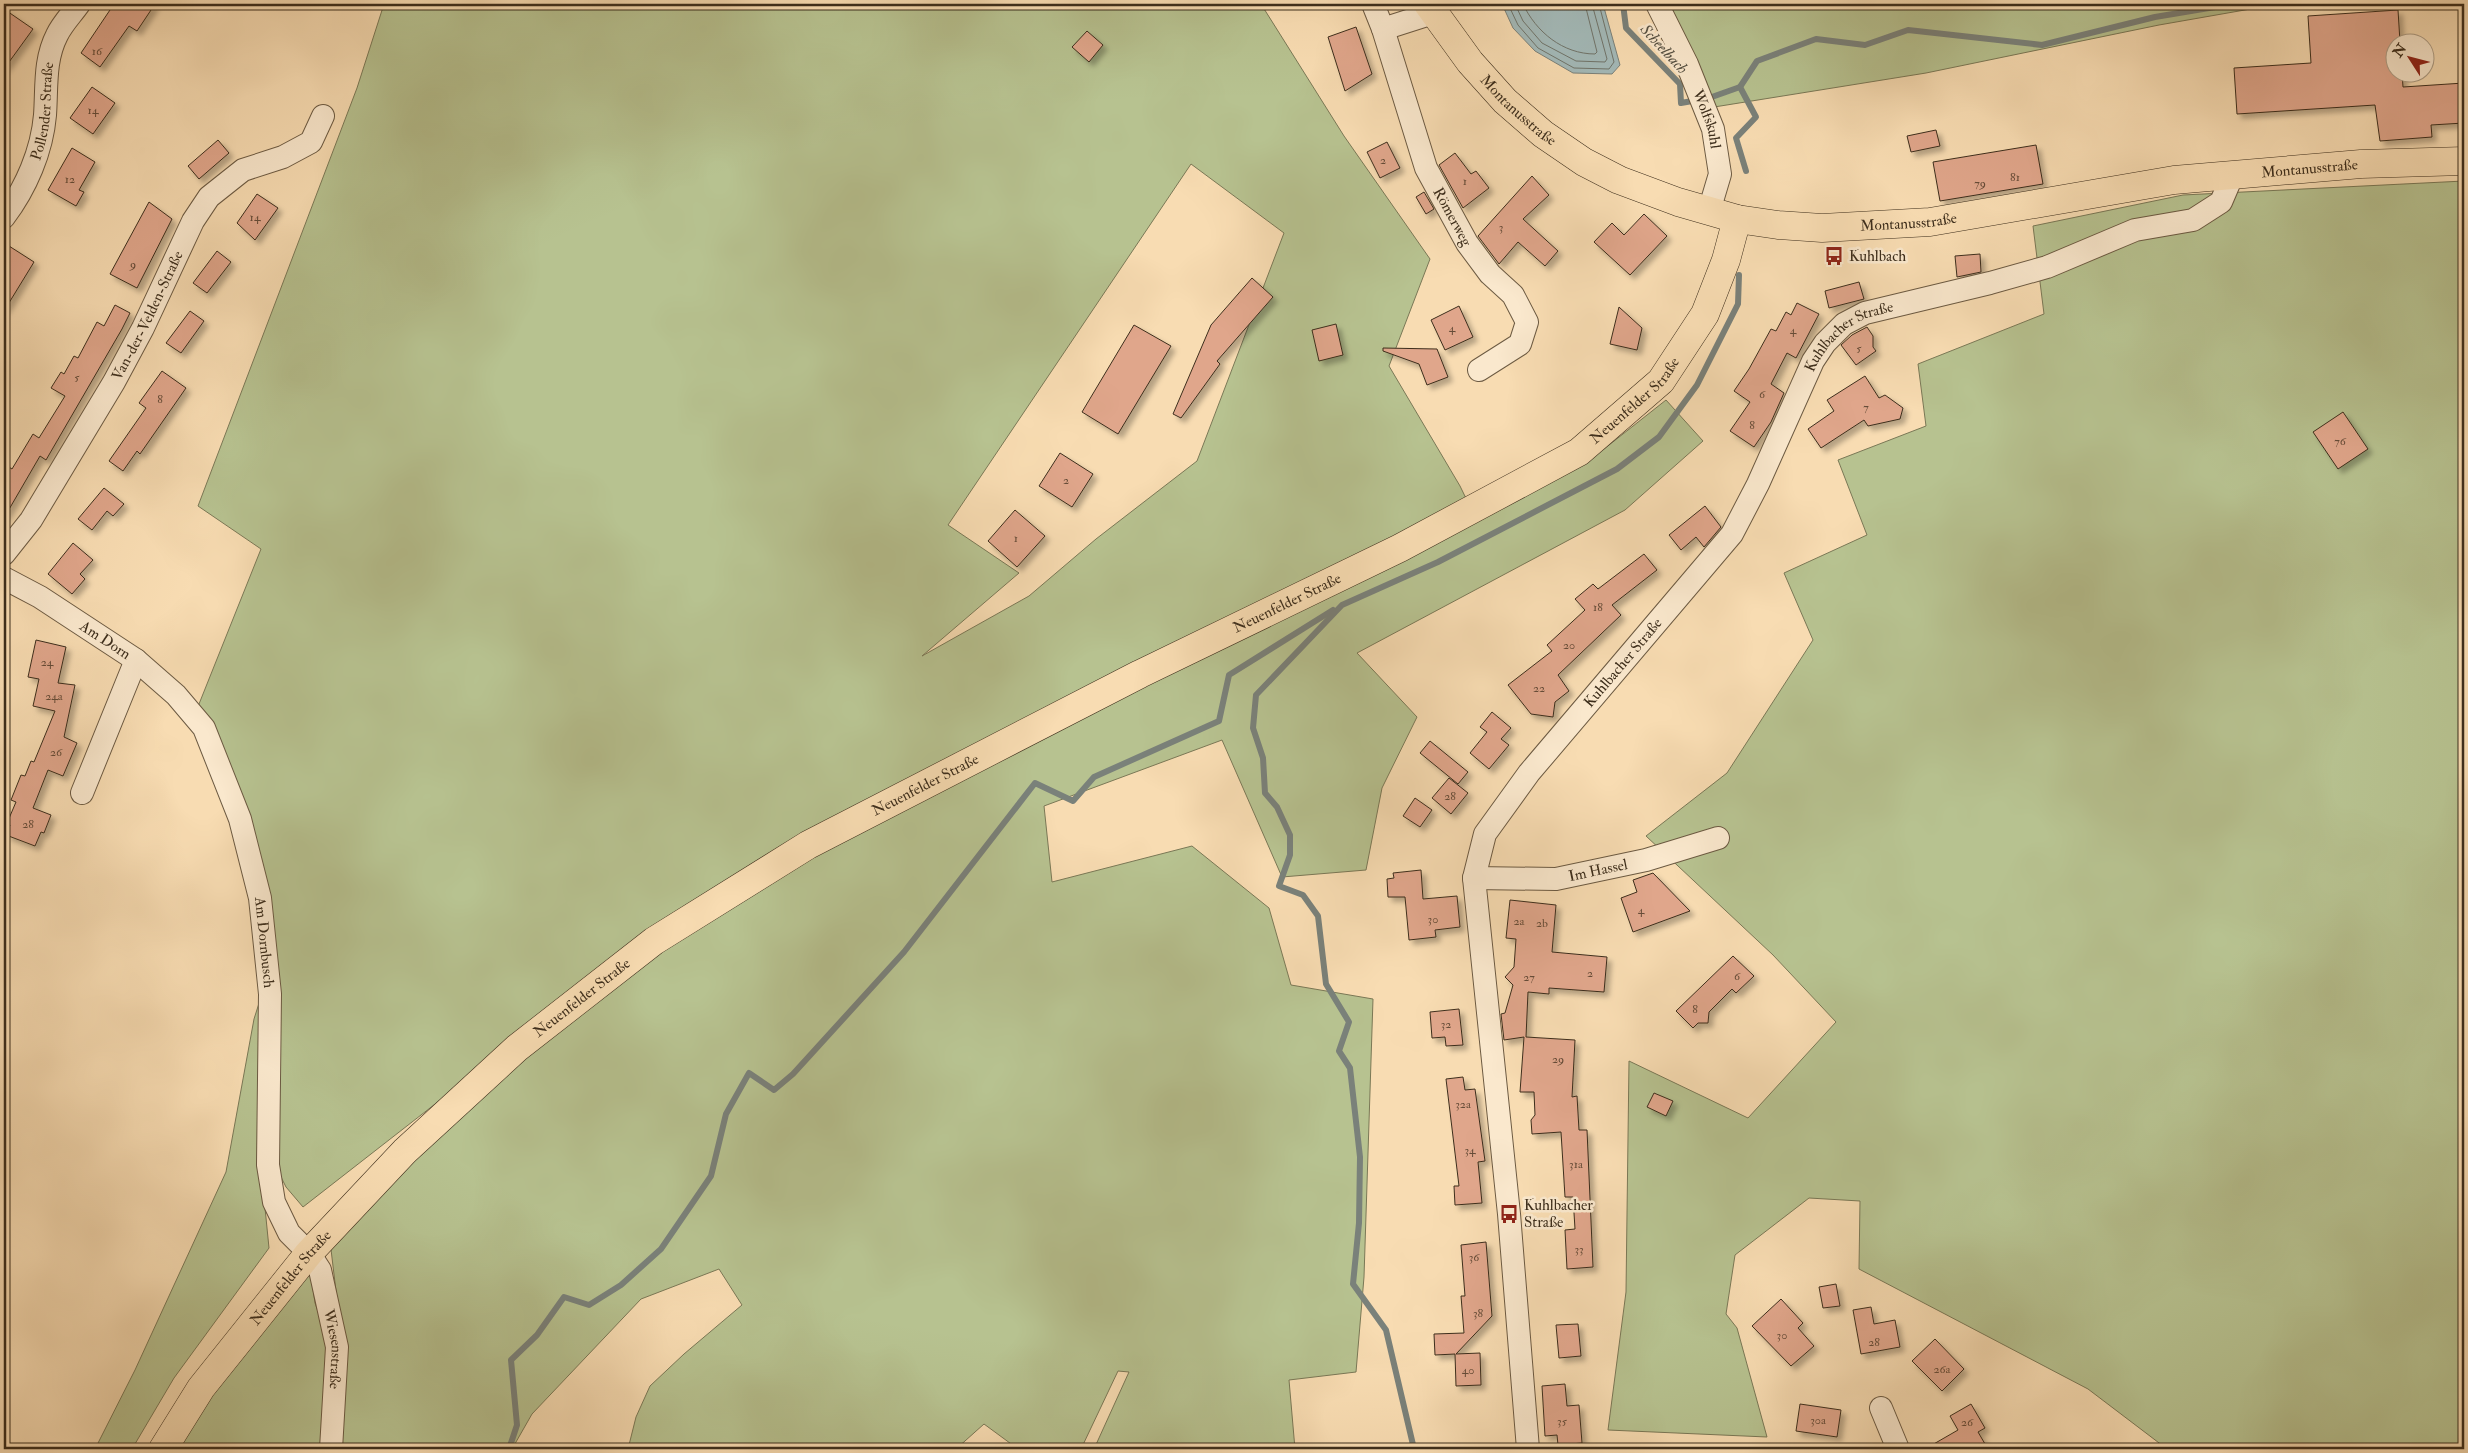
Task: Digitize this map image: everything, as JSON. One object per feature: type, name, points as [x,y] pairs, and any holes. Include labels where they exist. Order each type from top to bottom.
[{"type":"main road","name":"Montanusstraße","points":[[1430,8],[1470,62],[1505,101],[1542,134],[1584,162],[1619,180],[1709,211],[1737,218],[1822,228],[1930,222],[2174,180],[2361,164],[2464,161]]},
{"type":"main road","name":"Neuenfelder Straße","points":[[163,1449],[201,1388],[309,1253],[405,1151],[517,1048],[662,936],[808,845],[1140,674],[1400,548],[1579,452],[1660,381],[1705,314],[1726,260],[1737,218]]},
{"type":"street","name":"Pollender Straße","points":[[4,217],[14,203],[35,161],[45,117],[48,63],[57,35],[79,4]]},
{"type":"street","name":"Römerweg","points":[[1373,4],[1383,29],[1426,168],[1466,243],[1490,274],[1513,295],[1527,322],[1520,344],[1479,370]]},
{"type":"street","name":"Wolfskuhl","points":[[1657,4],[1687,64],[1713,129],[1720,174],[1709,211]]},
{"type":"street","points":[[1383,29],[1430,8]]},
{"type":"street","name":"Van-der-Velden-Straße","points":[[4,554],[31,520],[114,382],[143,328],[193,221],[209,197],[243,170],[284,157],[311,142],[323,116]]},
{"type":"street","name":"Kuhlbacher Straße","points":[[1528,1449],[1509,1214],[1474,878],[1485,834],[1529,773],[1732,534],[1758,484],[1813,362],[1825,343],[1844,324],[1864,312],[1990,283],[2047,267],[2135,230],[2193,220],[2221,202],[2234,174]]},
{"type":"street","name":"Am Dorn","points":[[4,578],[40,597],[136,660],[82,793]]},
{"type":"street","name":"Am Dornbusch","points":[[136,660],[176,695],[204,728],[240,819],[260,898],[270,994],[268,1165],[274,1202],[289,1233],[309,1253]]},
{"type":"street","name":"Im Hassel","points":[[1474,878],[1556,879],[1646,860],[1718,838]]},
{"type":"street","name":"Wiesenstraße","points":[[309,1253],[320,1270],[337,1347],[331,1449]]},
{"type":"street","points":[[1881,1408],[1898,1449]]},
{"type":"green space","points":[[384,4],[1261,4],[1344,136],[1430,259],[1389,366],[1460,486],[1477,521],[1604,449],[1666,400],[1703,441],[1625,510],[1357,653],[1417,717],[1382,788],[1366,870],[1282,877],[1222,740],[1044,806],[1052,882],[1192,846],[1269,908],[1291,985],[1373,999],[1364,1277],[1356,1372],[1289,1380],[1295,1449],[1094,1449],[1129,1372],[1118,1371],[1081,1449],[1018,1449],[984,1424],[956,1449],[628,1449],[636,1417],[650,1386],[684,1354],[742,1305],[719,1269],[641,1299],[532,1414],[512,1449],[335,1449],[342,1341],[330,1241],[480,1069],[303,1207],[286,1187],[274,1163],[266,903],[197,709],[261,549],[198,506],[357,88]],"holes":[[[1191,164],[1284,233],[1197,461],[1096,539],[1029,596],[922,656],[1019,573],[948,525]]]},
{"type":"green space","points":[[1668,4],[2279,4],[2159,25],[1926,73],[1708,108]]},
{"type":"green space","points":[[2464,181],[2464,1449],[2167,1449],[2088,1389],[1859,1269],[1860,1201],[1809,1198],[1735,1255],[1726,1314],[1737,1328],[1767,1437],[1608,1430],[1626,1292],[1629,1061],[1748,1118],[1836,1022],[1773,955],[1646,836],[1727,773],[1813,640],[1784,573],[1867,535],[1838,460],[1926,426],[1918,364],[2044,314],[2033,226],[2183,195]]},
{"type":"green space","points":[[261,997],[260,1158],[269,1248],[174,1378],[132,1449],[95,1449],[135,1370],[226,1172],[254,1019]]},
{"type":"green space","points":[[310,1268],[315,1303],[331,1349],[325,1449],[174,1449],[206,1391]]},
{"type":"water","points":[[1502,4],[1603,4],[1620,65],[1612,74],[1573,73],[1535,51],[1513,28]]},
{"type":"building","points":[[114,4],[155,4],[137,31],[129,26],[100,67],[81,53]]},
{"type":"building","points":[[4,9],[33,29],[4,69]]},
{"type":"building","points":[[2398,10],[2399,32],[2386,32],[2386,82],[2403,82],[2403,87],[2464,83],[2464,123],[2431,125],[2432,137],[2380,141],[2375,105],[2237,114],[2234,68],[2311,63],[2308,16]]},
{"type":"building","points":[[1356,27],[1372,74],[1345,91],[1328,37]]},
{"type":"building","points":[[1087,31],[1103,45],[1089,62],[1072,47]]},
{"type":"building","points":[[92,87],[115,103],[93,134],[70,118]]},
{"type":"building","points":[[1936,130],[1940,146],[1911,152],[1907,136]]},
{"type":"building","points":[[218,140],[229,153],[199,179],[188,166]]},
{"type":"building","points":[[1387,142],[1400,168],[1380,178],[1367,152]]},
{"type":"building","points":[[2036,145],[2043,184],[1940,201],[1933,162]]},
{"type":"building","points":[[72,148],[95,162],[79,190],[84,192],[76,206],[48,190]]},
{"type":"building","points":[[1455,153],[1471,174],[1476,171],[1489,188],[1463,208],[1439,165]]},
{"type":"building","points":[[1532,176],[1549,195],[1523,219],[1558,251],[1545,266],[1518,242],[1499,264],[1478,236]]},
{"type":"building","points":[[1424,192],[1434,209],[1426,214],[1416,197]]},
{"type":"building","points":[[257,194],[278,208],[255,240],[237,223]]},
{"type":"building","points":[[149,202],[172,219],[137,288],[110,274]]},
{"type":"building","points":[[1644,214],[1667,236],[1630,275],[1594,242],[1612,223],[1624,235]]},
{"type":"building","points":[[9,246],[34,262],[4,311],[4,254]]},
{"type":"building","points":[[217,251],[231,262],[207,293],[193,283]]},
{"type":"building","points":[[1980,254],[1981,272],[1957,277],[1955,256]]},
{"type":"building","points":[[1252,278],[1273,297],[1217,361],[1220,364],[1181,418],[1173,414],[1211,325]]},
{"type":"building","points":[[1859,282],[1864,299],[1829,308],[1825,291]]},
{"type":"building","points":[[1797,303],[1819,314],[1796,358],[1787,353],[1771,384],[1784,393],[1771,422],[1754,447],[1730,431],[1750,402],[1734,391],[1749,369],[1771,329],[1776,331],[1786,312],[1791,315]]},
{"type":"building","points":[[115,305],[130,313],[122,329],[46,460],[40,456],[4,518],[4,464],[12,469],[33,434],[39,438],[65,396],[51,388],[61,372],[64,374],[74,356],[78,358],[97,322],[104,326]]},
{"type":"building","points":[[1459,306],[1473,337],[1445,350],[1431,320]]},
{"type":"building","points":[[1619,307],[1642,328],[1637,350],[1610,344]]},
{"type":"building","points":[[190,311],[204,321],[181,353],[166,343]]},
{"type":"building","points":[[1336,324],[1343,355],[1319,361],[1312,330]]},
{"type":"building","points":[[1134,325],[1171,346],[1118,434],[1082,412]]},
{"type":"building","points":[[1867,327],[1873,336],[1873,347],[1876,351],[1856,365],[1841,345],[1852,335]]},
{"type":"building","points":[[1383,348],[1437,349],[1448,377],[1427,385],[1419,364],[1383,351]]},
{"type":"building","points":[[162,371],[186,388],[140,454],[137,451],[123,471],[109,461],[146,408],[139,403]]},
{"type":"building","points":[[1865,376],[1879,398],[1885,395],[1903,408],[1900,419],[1868,426],[1864,420],[1821,448],[1808,429],[1834,411],[1827,400]]},
{"type":"building","points":[[2343,412],[2368,449],[2338,469],[2313,432]]},
{"type":"building","points":[[1060,453],[1093,474],[1072,507],[1039,486]]},
{"type":"building","points":[[104,488],[124,504],[113,516],[107,511],[92,530],[78,519]]},
{"type":"building","points":[[1705,506],[1721,527],[1704,547],[1696,537],[1681,550],[1669,535]]},
{"type":"building","points":[[1015,510],[1045,536],[1017,567],[988,541]]},
{"type":"building","points":[[73,543],[93,560],[80,574],[85,579],[72,594],[48,574]]},
{"type":"building","points":[[1644,554],[1657,570],[1612,605],[1621,615],[1558,675],[1569,691],[1555,702],[1553,717],[1531,714],[1508,685],[1552,651],[1547,645],[1585,610],[1575,599],[1593,584],[1598,589]]},
{"type":"building","points":[[36,640],[66,647],[58,683],[75,685],[64,737],[77,743],[63,776],[48,770],[33,808],[51,815],[44,833],[41,832],[35,846],[6,835],[10,825],[7,823],[16,802],[11,800],[21,775],[25,776],[31,761],[34,762],[55,711],[33,706],[39,679],[28,677]]},
{"type":"building","points":[[1492,712],[1511,728],[1501,739],[1509,745],[1489,769],[1470,753],[1487,732],[1480,727]]},
{"type":"building","points":[[1430,741],[1468,772],[1458,784],[1420,753]]},
{"type":"building","points":[[1449,778],[1468,793],[1451,814],[1432,798]]},
{"type":"building","points":[[1415,798],[1432,810],[1420,827],[1403,816]]},
{"type":"building","points":[[1421,870],[1423,899],[1457,896],[1460,927],[1435,930],[1436,937],[1409,940],[1405,897],[1388,897],[1387,879],[1394,878],[1393,873]]},
{"type":"building","points":[[1653,873],[1690,911],[1633,932],[1621,898],[1637,892],[1633,880]]},
{"type":"building","points":[[1510,900],[1556,905],[1552,952],[1607,957],[1604,992],[1549,988],[1549,994],[1528,992],[1526,1037],[1575,1040],[1572,1097],[1577,1096],[1579,1130],[1587,1130],[1593,1267],[1567,1269],[1565,1230],[1575,1229],[1573,1197],[1565,1197],[1561,1132],[1532,1134],[1531,1120],[1535,1115],[1534,1092],[1520,1092],[1524,1037],[1504,1040],[1501,1014],[1505,1013],[1513,985],[1505,977],[1514,967],[1516,939],[1506,938]]},
{"type":"building","points":[[1733,956],[1754,976],[1736,993],[1732,989],[1709,1012],[1708,1023],[1698,1023],[1693,1028],[1676,1011]]},
{"type":"building","points":[[1459,1009],[1463,1045],[1446,1046],[1445,1037],[1432,1038],[1430,1012]]},
{"type":"building","points":[[1463,1077],[1465,1090],[1475,1089],[1485,1161],[1478,1162],[1482,1203],[1455,1205],[1454,1186],[1459,1186],[1446,1079]]},
{"type":"building","points":[[1654,1093],[1673,1101],[1666,1116],[1647,1107]]},
{"type":"building","points":[[1486,1242],[1492,1316],[1456,1354],[1480,1353],[1481,1385],[1456,1386],[1455,1354],[1435,1355],[1434,1334],[1464,1333],[1461,1296],[1465,1296],[1461,1245]]},
{"type":"building","points":[[1836,1284],[1840,1306],[1823,1308],[1819,1287]]},
{"type":"building","points":[[1781,1299],[1803,1323],[1798,1328],[1814,1346],[1791,1366],[1752,1326]]},
{"type":"building","points":[[1871,1307],[1874,1324],[1895,1320],[1900,1347],[1861,1354],[1853,1310]]},
{"type":"building","points":[[1578,1324],[1581,1356],[1559,1358],[1556,1325]]},
{"type":"building","points":[[1935,1339],[1964,1369],[1942,1391],[1912,1361]]},
{"type":"building","points":[[1565,1384],[1567,1406],[1579,1405],[1582,1443],[1558,1445],[1557,1435],[1545,1436],[1542,1386]]},
{"type":"building","points":[[1800,1404],[1841,1410],[1837,1437],[1796,1431]]},
{"type":"building","points":[[1971,1404],[1985,1428],[1978,1432],[1988,1449],[1925,1449],[1958,1430],[1950,1416]]},
{"type":"waterway","name":"Scheelbach","points":[[1623,4],[1626,28],[1680,84],[1681,103],[1709,98],[1740,87],[1757,61],[1816,39],[1865,45],[1908,30],[2042,45],[2155,17],[2233,4]]},
{"type":"waterway","points":[[1740,87],[1756,117],[1736,138],[1746,171]]},
{"type":"waterway","points":[[1414,1449],[1386,1330],[1353,1284],[1359,1223],[1360,1157],[1350,1068],[1339,1051],[1349,1022],[1326,984],[1318,916],[1303,895],[1279,886],[1290,855],[1290,835],[1277,807],[1265,793],[1263,758],[1253,728],[1256,695],[1342,605],[1438,562],[1617,469],[1659,437],[1697,385],[1738,304],[1739,275]]},
{"type":"waterway","points":[[509,1449],[517,1425],[511,1360],[537,1335],[564,1297],[589,1305],[621,1285],[661,1249],[711,1176],[726,1114],[749,1073],[774,1090],[793,1074],[904,952],[1035,783],[1073,801],[1094,777],[1219,721],[1229,675],[1333,610]]},
{"type":"place","name":"Kuhlbach","points":[[1834,256]]},
{"type":"place","name":"Kuhlbacher Straße","points":[[1509,1214]]}]
